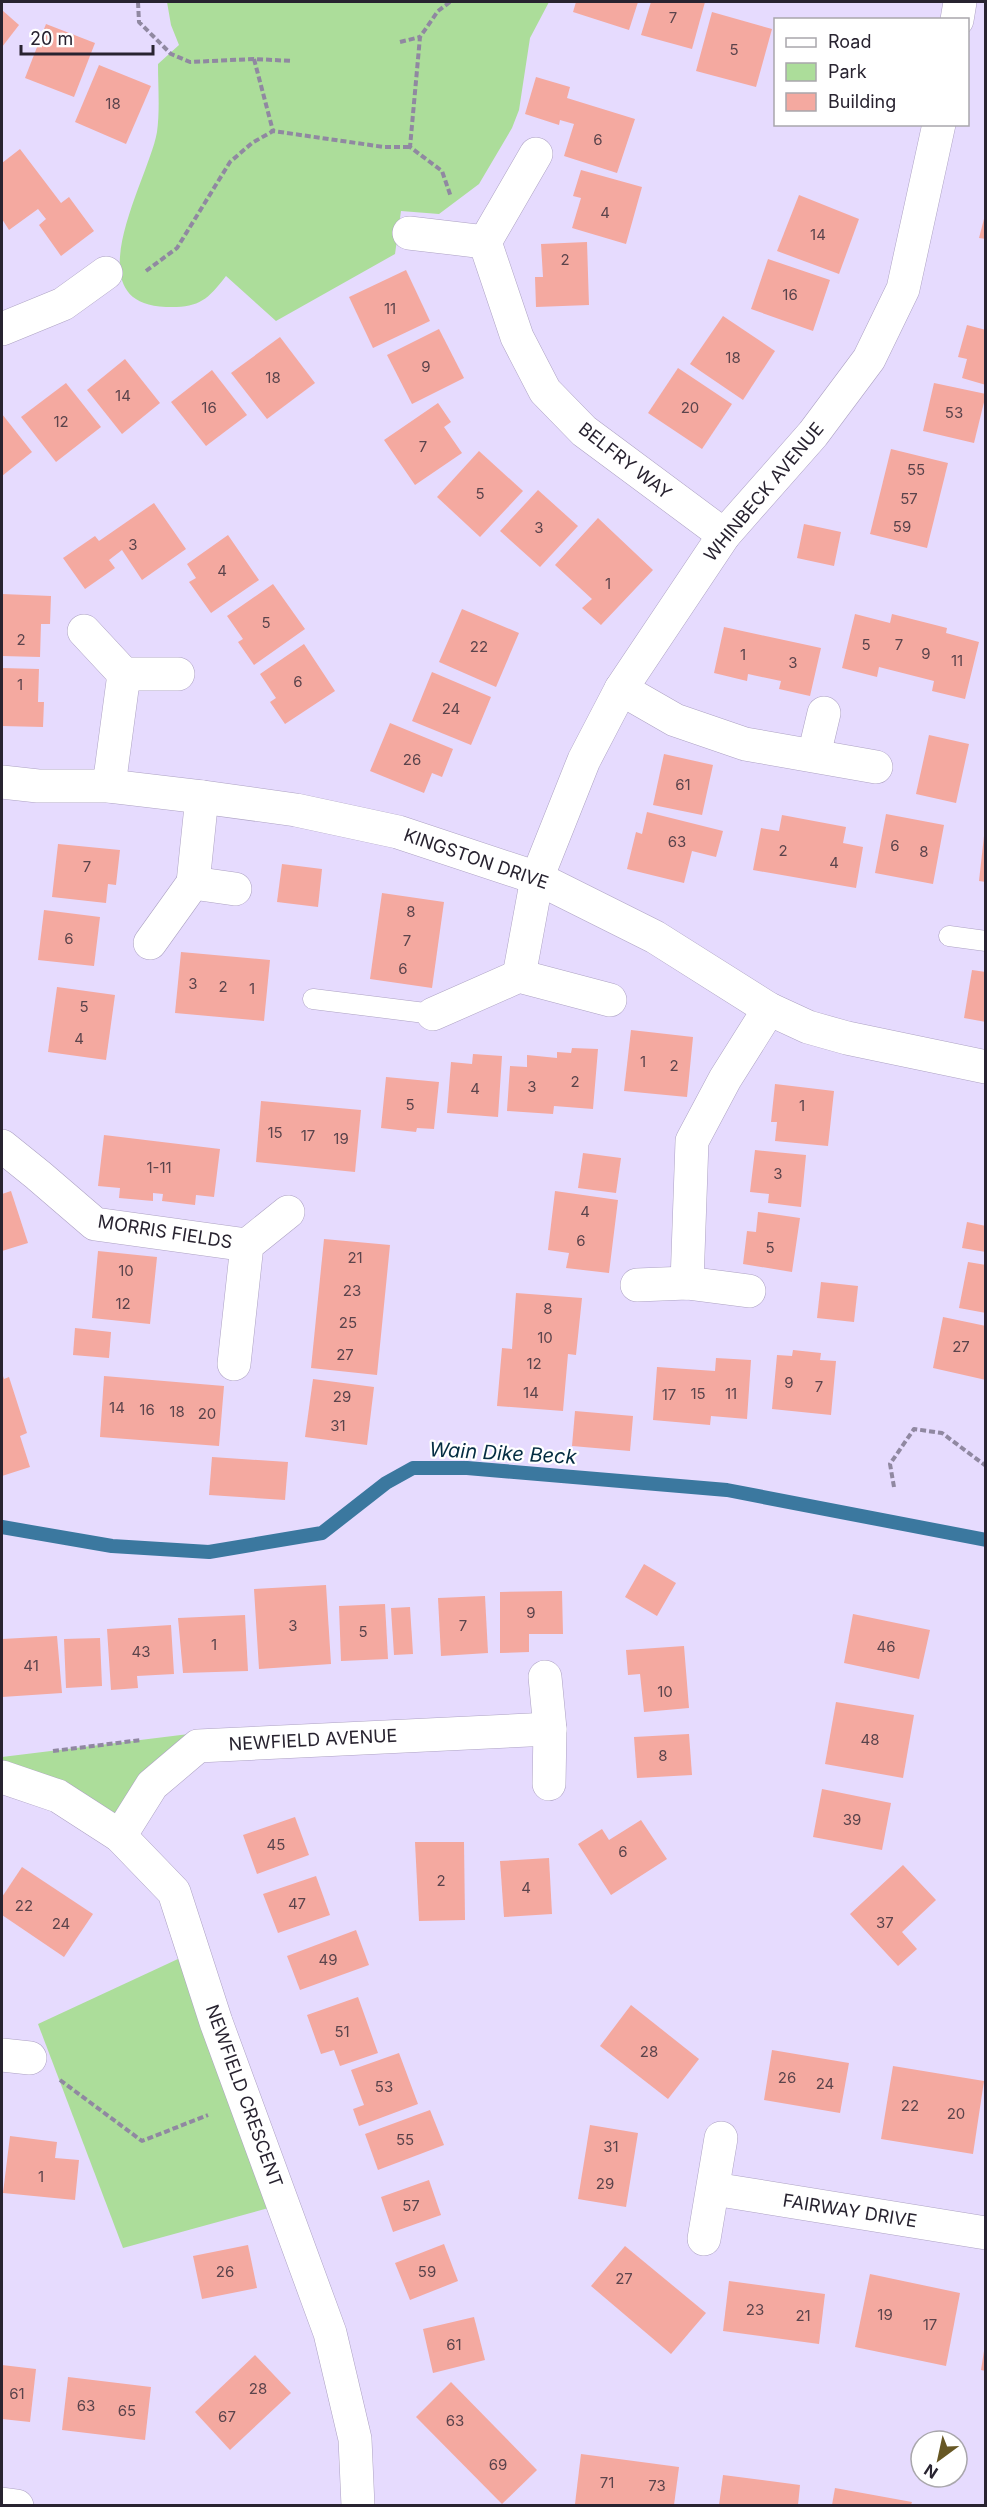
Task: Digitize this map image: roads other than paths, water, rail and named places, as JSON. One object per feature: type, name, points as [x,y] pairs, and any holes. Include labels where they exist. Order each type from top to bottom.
[{"type":"street","points":[[957,18],[960,2]]},
{"type":"street","name":"WHINBECK AVENUE","points":[[519,975],[537,878],[584,760],[621,689],[724,535],[813,434],[869,359],[903,289],[939,126]]},
{"type":"street","points":[[409,233],[485,242],[536,154]]},
{"type":"street","name":"BELFRY WAY","points":[[485,242],[517,337],[545,391],[584,432],[724,535]]},
{"type":"street","points":[[2,329],[63,304],[106,273]]},
{"type":"street","points":[[84,631],[124,674],[178,674]]},
{"type":"street","points":[[109,786],[124,674]]},
{"type":"street","points":[[621,689],[675,720],[745,744],[876,766]]},
{"type":"street","points":[[814,755],[824,712]]},
{"type":"street","name":"KINGSTON DRIVE","points":[[2,782],[38,786],[109,786],[202,797],[296,810],[398,832],[537,878],[655,937],[769,1008],[808,1027],[847,1038],[986,1067]]},
{"type":"street","points":[[150,943],[193,883],[202,797]]},
{"type":"street","points":[[193,883],[235,889]]},
{"type":"street","points":[[433,1014],[519,975],[610,1000]]},
{"type":"street","points":[[687,1283],[692,1141],[725,1079],[769,1008]]},
{"type":"street","name":"MORRIS FIELDS","points":[[2,1146],[95,1224],[247,1245]]},
{"type":"street","name":"MORRIS FIELDS","points":[[234,1364],[247,1245],[288,1212]]},
{"type":"street","points":[[637,1285],[687,1283],[749,1291]]},
{"type":"street","points":[[545,1677],[550,1729],[549,1784]]},
{"type":"street","name":"NEWFIELD AVENUE","points":[[120,1836],[152,1785],[198,1746],[550,1729]]},
{"type":"street","name":"NEWFIELD CRESCENT","points":[[2,1777],[58,1796],[120,1836],[174,1892],[246,2101],[330,2333],[355,2439],[358,2505]]},
{"type":"street","points":[[704,2239],[714,2189],[720,2138]]},
{"type":"street","name":"FAIRWAY DRIVE","points":[[714,2189],[986,2234]]},
{"type":"street","points":[[2,2504],[17,2505]]},
{"type":"lane","points":[[949,936],[986,941]]},
{"type":"lane","points":[[314,999],[433,1014]]},
{"type":"waterway","name":"Wain Dike Beck","points":[[2,1527],[112,1546],[209,1552],[322,1533],[386,1483],[413,1468],[467,1468],[727,1490],[986,1540]]}]
